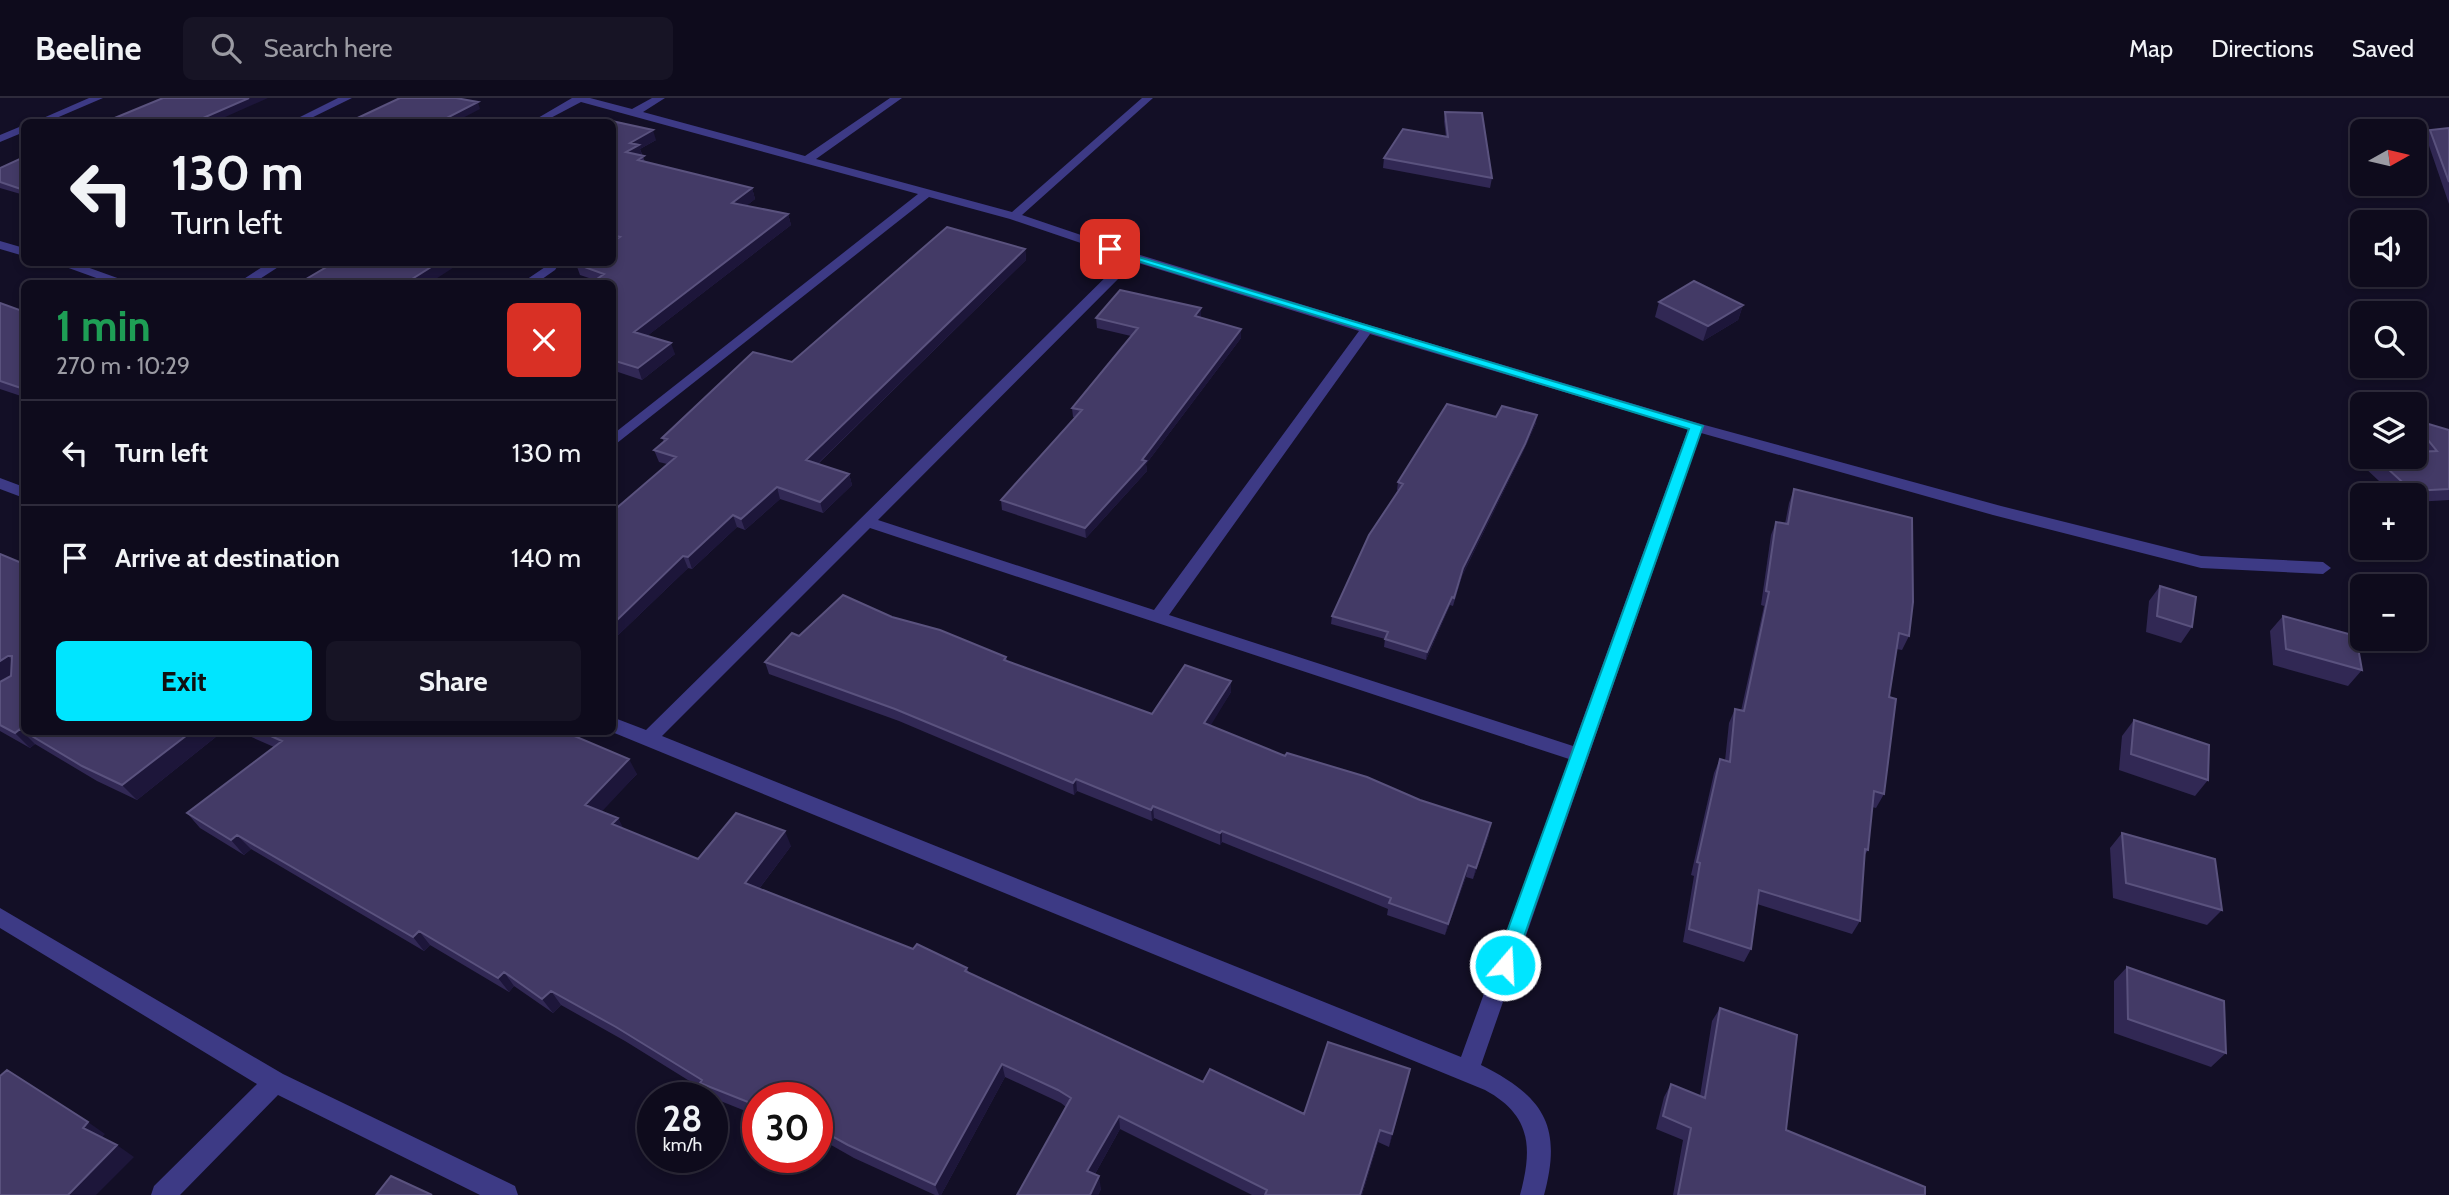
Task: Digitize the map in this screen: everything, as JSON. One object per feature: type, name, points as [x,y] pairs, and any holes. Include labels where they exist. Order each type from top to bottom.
[{"type":"street","points":[[46,119],[98,98]]},
{"type":"street","points":[[302,119],[347,98]]},
{"type":"street","points":[[541,119],[579,98],[1014,216],[1133,257],[1367,329],[1696,426],[1999,511],[2201,562],[2323,568]]},
{"type":"street","points":[[634,113],[660,98]]},
{"type":"street","points":[[807,160],[897,98]]},
{"type":"street","points":[[1014,216],[1148,98]]},
{"type":"street","points":[[0,139],[21,129]]},
{"type":"street","points":[[616,440],[925,194]]},
{"type":"street","points":[[0,245],[21,250]]},
{"type":"street","points":[[649,738],[1133,257]]},
{"type":"street","points":[[71,266],[115,280]]},
{"type":"street","points":[[249,280],[273,266]]},
{"type":"street","points":[[532,280],[551,267]]},
{"type":"street","points":[[1158,617],[1367,329]]},
{"type":"street","points":[[1468,1070],[1696,426]]},
{"type":"street","points":[[0,483],[21,492]]},
{"type":"street","points":[[867,522],[1578,755]]},
{"type":"street","points":[[616,726],[1468,1070],[1517,1098],[1536,1127],[1540,1168],[1532,1195]]},
{"type":"street","points":[[0,916],[275,1082],[506,1195]]},
{"type":"street","points":[[163,1195],[275,1082]]},
{"type":"building","points":[[163,98],[249,98],[201,119],[112,119]]},
{"type":"building","points":[[400,98],[456,98],[478,102],[445,119],[355,119]]},
{"type":"building","points":[[1445,112],[1482,113],[1492,178],[1384,158],[1403,129],[1448,137]]},
{"type":"building","points":[[616,122],[653,130],[630,143],[639,145],[626,152],[644,156],[638,160],[752,188],[732,203],[788,214],[634,332],[671,343],[638,368],[616,361],[616,280],[596,280],[604,274],[582,266],[616,266],[616,240],[620,237],[616,236]]},
{"type":"building","points":[[2449,128],[2449,182],[2430,130]]},
{"type":"building","points":[[21,158],[21,189],[0,182],[0,168]]},
{"type":"building","points":[[947,227],[1025,249],[806,460],[849,474],[820,502],[777,487],[741,519],[733,515],[688,557],[683,556],[616,621],[616,509],[676,457],[654,450],[667,439],[662,438],[753,352],[792,362]]},
{"type":"building","points":[[328,266],[433,266],[410,280],[305,280]]},
{"type":"building","points":[[1694,281],[1743,305],[1708,326],[1659,302]]},
{"type":"building","points":[[1120,290],[1201,308],[1195,316],[1241,329],[1142,460],[1146,461],[1085,528],[1001,500],[1082,410],[1072,408],[1138,328],[1096,318]]},
{"type":"building","points":[[0,303],[21,311],[21,388],[0,381]]},
{"type":"building","points":[[1447,404],[1496,417],[1502,406],[1537,415],[1463,568],[1454,598],[1452,597],[1427,652],[1385,639],[1388,632],[1332,616],[1369,535],[1403,484],[1398,482]]},
{"type":"building","points":[[2427,424],[2449,430],[2449,489],[2427,490],[2427,483],[2403,483],[2388,469],[2427,469],[2427,451],[2437,451],[2427,439]]},
{"type":"building","points":[[1794,489],[1912,518],[1913,602],[1909,636],[1899,633],[1889,697],[1896,699],[1884,794],[1874,791],[1868,850],[1865,849],[1860,921],[1759,890],[1751,949],[1689,929],[1700,863],[1697,862],[1720,759],[1730,762],[1735,709],[1744,711],[1769,592],[1766,591],[1776,522],[1788,524]]},
{"type":"building","points":[[0,554],[21,563],[21,730],[15,733],[0,725],[0,682],[11,676],[12,656],[0,661]]},
{"type":"building","points":[[2160,586],[2196,597],[2192,627],[2157,616]]},
{"type":"building","points":[[843,595],[892,617],[940,630],[1006,657],[1004,660],[1152,714],[1185,665],[1231,681],[1204,723],[1285,756],[1287,753],[1367,777],[1420,800],[1491,823],[1476,868],[1468,865],[1448,924],[1389,903],[1391,898],[1222,831],[1220,833],[1153,806],[1151,810],[1076,779],[1073,783],[895,709],[765,662],[792,633],[799,636]]},
{"type":"building","points":[[2283,616],[2350,634],[2350,651],[2359,651],[2362,670],[2286,649]]},
{"type":"building","points":[[2134,720],[2209,745],[2208,780],[2131,754]]},
{"type":"building","points":[[30,735],[187,735],[122,785],[82,766]]},
{"type":"building","points":[[269,735],[572,735],[629,759],[585,805],[618,818],[612,824],[698,859],[736,813],[785,831],[745,883],[913,949],[917,944],[967,968],[965,971],[1203,1082],[1210,1069],[1304,1114],[1328,1042],[1410,1069],[1392,1134],[1380,1130],[1360,1195],[1265,1195],[1267,1190],[1119,1116],[1087,1171],[1099,1176],[1090,1195],[1017,1195],[1071,1098],[1002,1064],[935,1185],[833,1137],[833,1082],[742,1082],[742,1100],[728,1094],[728,1082],[701,1082],[702,1080],[616,1027],[551,991],[542,999],[504,972],[498,978],[419,931],[413,937],[237,835],[231,840],[187,813],[282,741]]},
{"type":"building","points":[[2122,833],[2215,859],[2222,910],[2126,883]]},
{"type":"building","points":[[2127,967],[2224,1001],[2226,1053],[2128,1019]]},
{"type":"building","points":[[1720,1008],[1797,1035],[1786,1130],[1925,1187],[1925,1195],[1678,1195],[1691,1128],[1663,1116],[1671,1084],[1705,1098]]},
{"type":"building","points":[[7,1070],[88,1122],[83,1128],[117,1145],[68,1195],[0,1195],[0,1076]]},
{"type":"building","points":[[391,1176],[432,1195],[376,1195]]},
{"type":"route","points":[[1110,249],[1367,329],[1696,426],[1505,965]]}]
